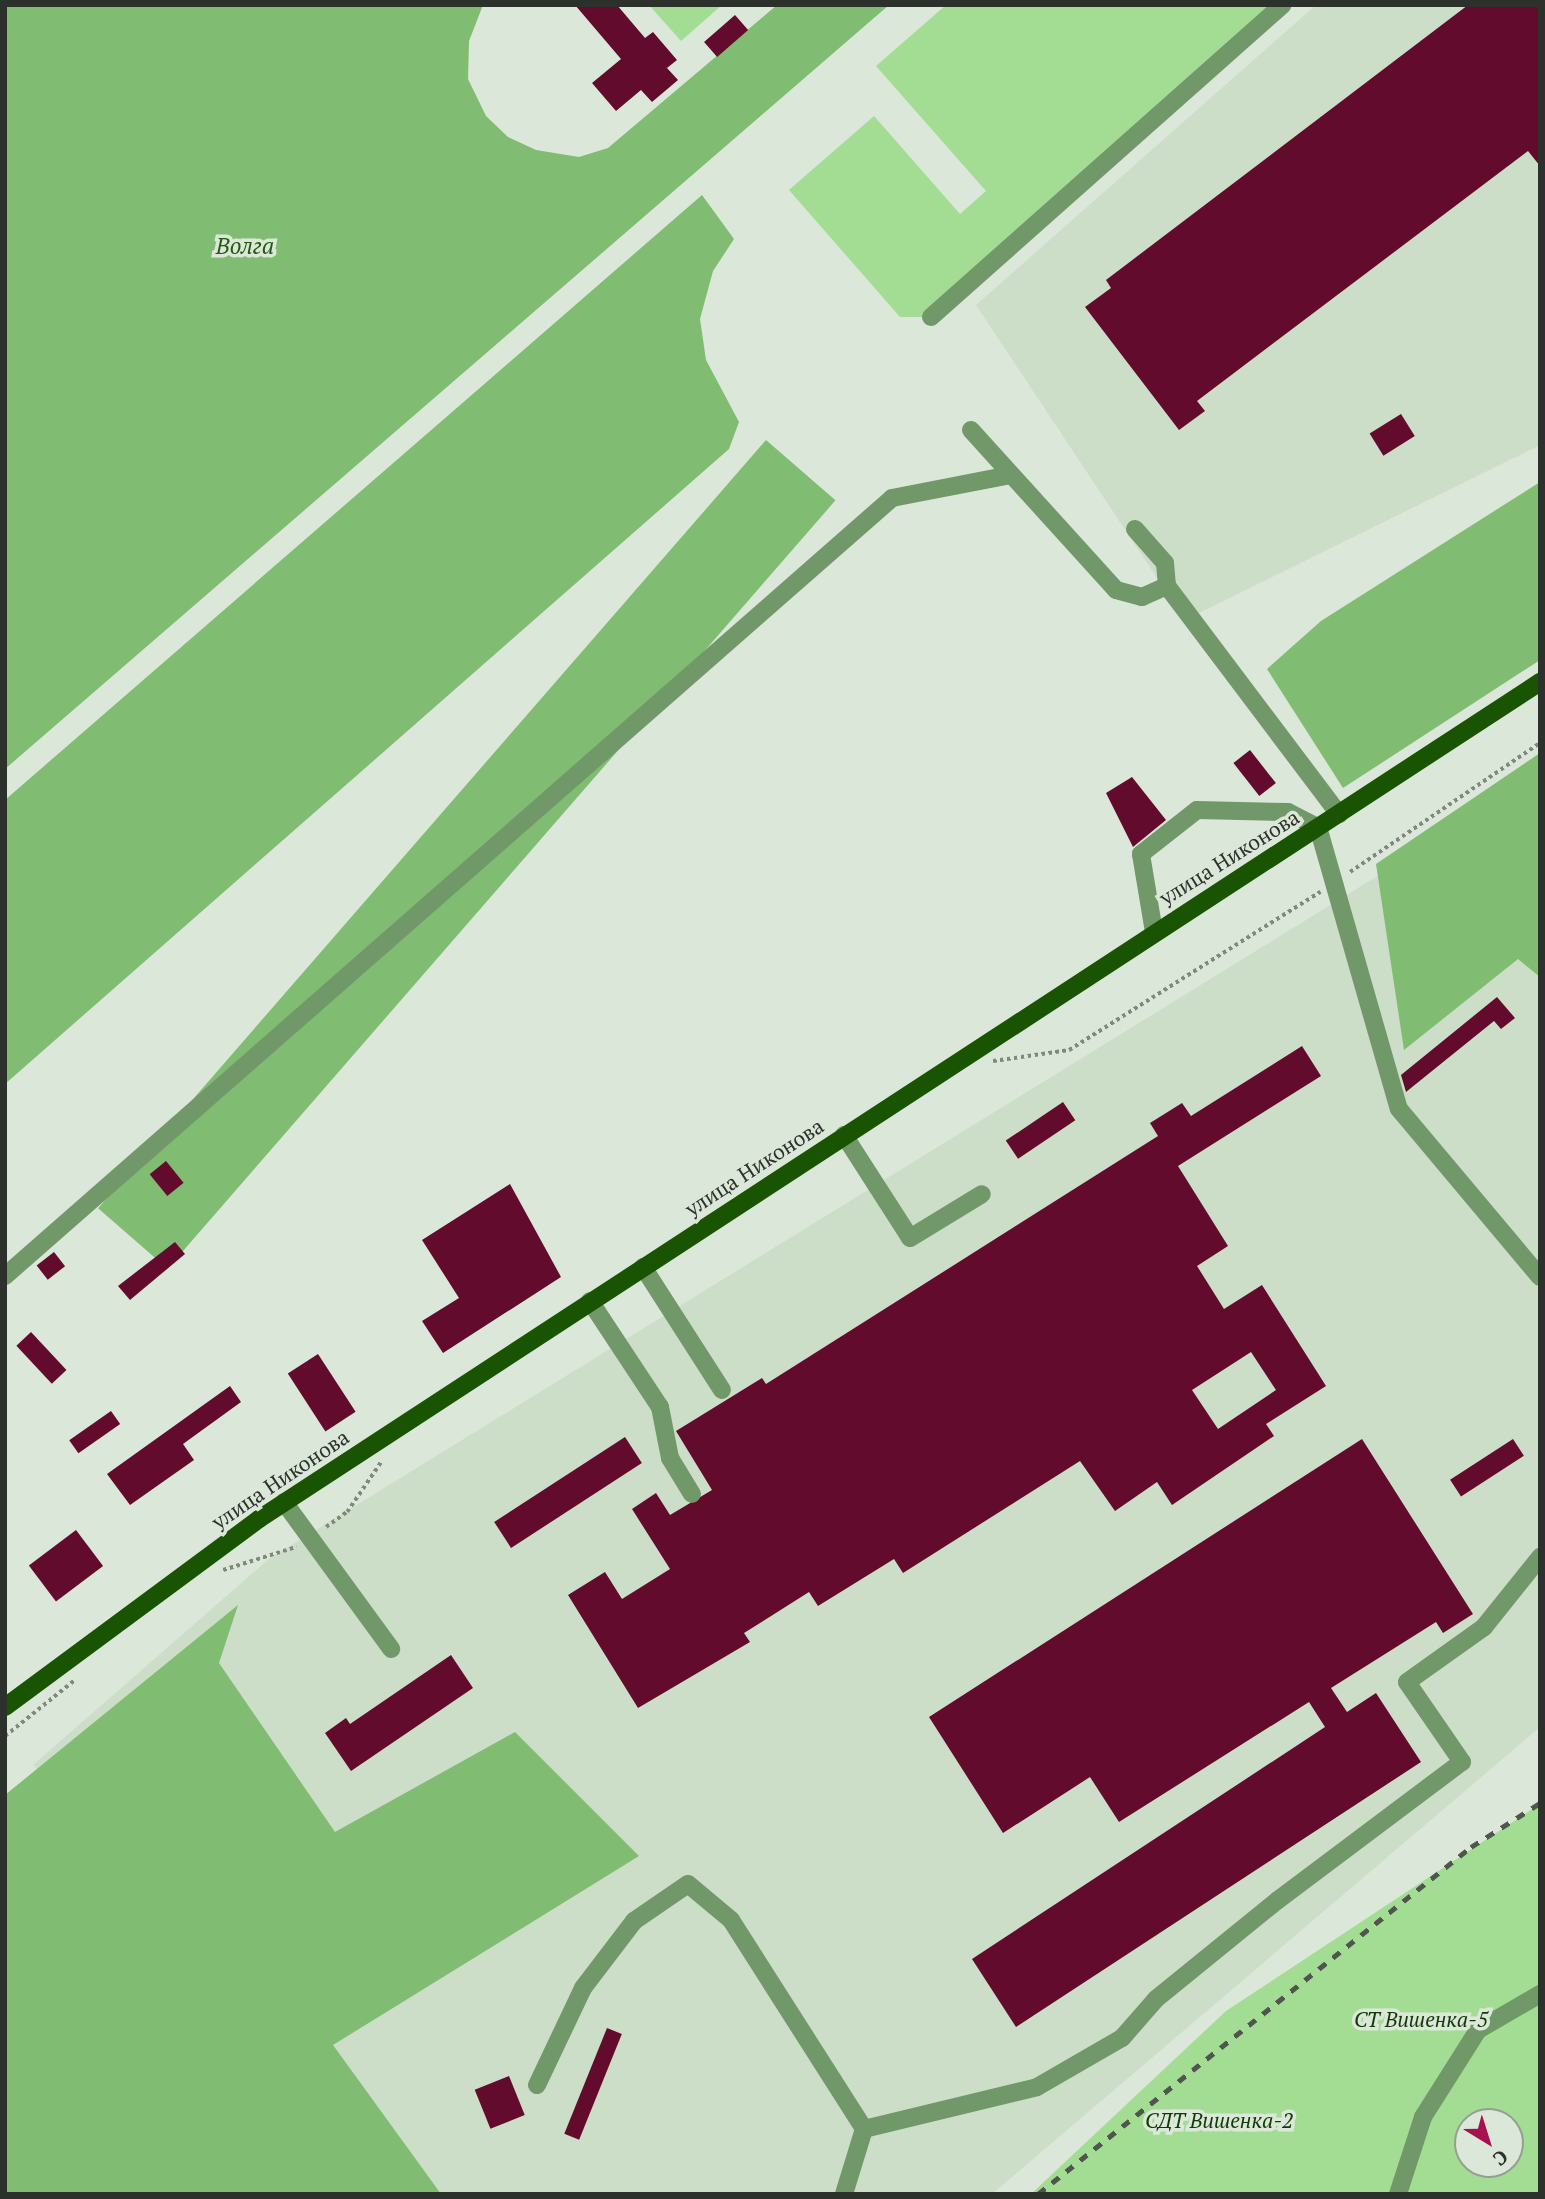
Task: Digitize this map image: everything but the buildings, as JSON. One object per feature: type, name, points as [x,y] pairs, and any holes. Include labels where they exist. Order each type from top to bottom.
[{"type":"main road","name":"улица Никонова","points":[[5,1707],[284,1502],[1540,682]]},
{"type":"street","points":[[931,317],[1283,5]]},
{"type":"street","points":[[971,430],[1116,590],[1142,597],[1167,586]]},
{"type":"street","points":[[5,1276],[892,498],[1010,475]]},
{"type":"street","points":[[1135,529],[1165,563],[1167,586],[1339,814]]},
{"type":"street","points":[[1154,932],[1141,854],[1197,810],[1288,812],[1318,827],[1338,880],[1399,1110],[1540,1277]]},
{"type":"street","points":[[845,1135],[910,1238],[982,1194]]},
{"type":"street","points":[[643,1267],[722,1390]]},
{"type":"street","points":[[590,1301],[660,1407],[670,1458],[692,1494]]},
{"type":"street","points":[[284,1502],[313,1537],[391,1649]]},
{"type":"street","points":[[864,2129],[1037,2087],[1122,2038],[1156,1999],[1267,1908],[1462,1762],[1408,1682],[1484,1627],[1540,1557]]},
{"type":"street","points":[[537,2085],[583,1987],[634,1921],[688,1884],[731,1920],[864,2129],[844,2194]]},
{"type":"street","points":[[1398,2194],[1423,2117],[1478,2030],[1540,1994]]},
{"type":"path","points":[[988,1062],[1069,1050],[1338,880],[1540,743]]},
{"type":"path","points":[[219,1571],[313,1537],[347,1512],[392,1455]]},
{"type":"path","points":[[5,1736],[79,1676]]},
{"type":"shaded area","name":"Волга","points":[[5,5],[483,5],[469,41],[468,79],[486,116],[508,137],[536,150],[579,157],[608,148],[777,5],[889,5],[5,769]]},
{"type":"shaded area","points":[[1316,5],[1540,5],[1540,445],[1185,620],[976,305]]},
{"type":"shaded area","points":[[702,195],[734,239],[713,271],[700,319],[706,360],[739,422],[729,449],[5,1084],[5,800]]},
{"type":"shaded area","points":[[766,440],[835,500],[168,1269],[98,1208]]},
{"type":"shaded area","points":[[1540,482],[1540,660],[1343,788],[1267,669],[1321,621]]},
{"type":"shaded area","points":[[1540,753],[1540,977],[1518,959],[1404,1050],[1376,864]]},
{"type":"shaded area","points":[[1540,776],[1540,1727],[992,2194],[390,2194],[69,1798],[33,1765],[269,1559]]},
{"type":"shaded area","points":[[238,1605],[219,1663],[335,1832],[515,1732],[639,1856],[333,2045],[441,2194],[5,2194],[5,1795]]},
{"type":"green space","points":[[649,5],[722,5],[681,41]]},
{"type":"green space","points":[[946,5],[1286,5],[931,317],[900,317],[789,190],[874,116],[960,214],[986,191],[876,66]]},
{"type":"green space","name":"СТ Вишенка-5","points":[[1540,1804],[1540,2194],[1031,2194],[1226,2011]]},
{"type":"railway","points":[[1038,2194],[1471,1847],[1540,1803]]},
{"type":"park label","name":"СДТ Вишенка-2","points":[[1219,2120]]}]
